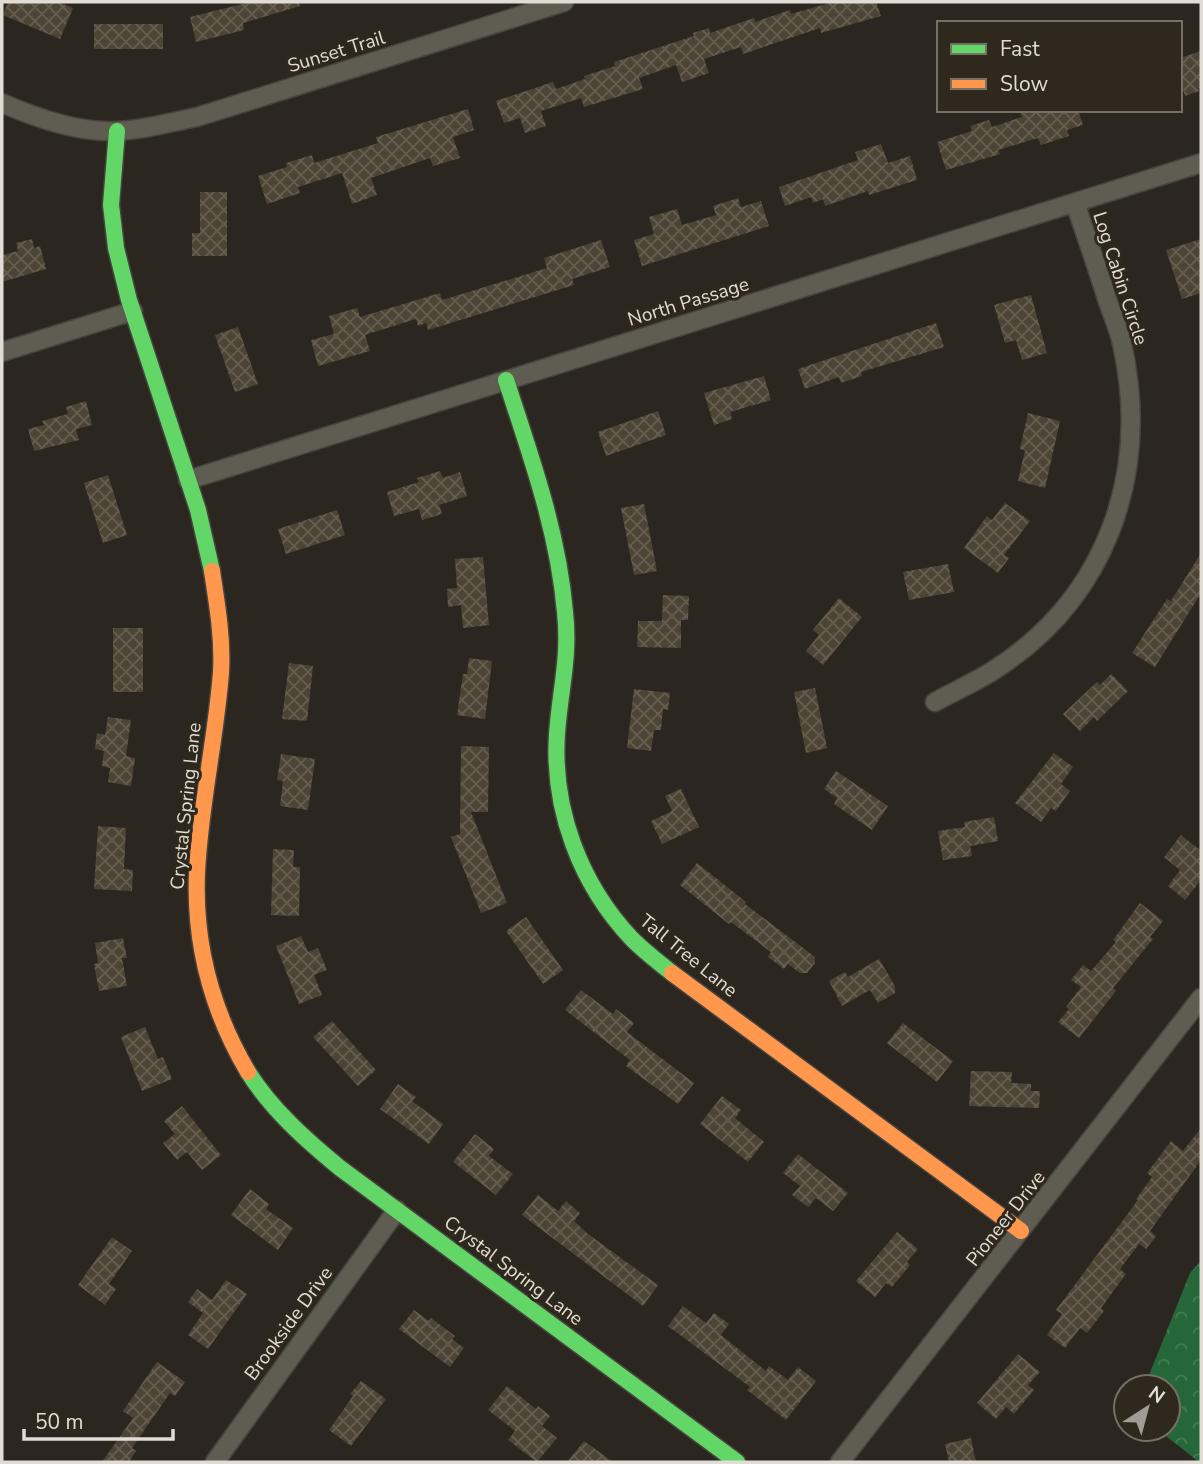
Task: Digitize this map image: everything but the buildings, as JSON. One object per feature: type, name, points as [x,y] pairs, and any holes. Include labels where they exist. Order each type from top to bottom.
[{"type":"street","name":"Sunset Trail","points":[[2,103],[66,124],[117,131],[197,117],[564,2]]},
{"type":"street","name":"Crystal Spring Lane","points":[[117,131],[112,216],[115,247],[211,562],[222,642],[197,872],[197,918],[205,978],[234,1049],[274,1107],[298,1133],[397,1210],[737,1462]]},
{"type":"street","name":"North Passage","points":[[188,480],[1201,163]]},
{"type":"street","name":"Log Cabin Circle","points":[[935,702],[991,672],[1056,618],[1077,594],[1096,565],[1115,518],[1128,452],[1128,381],[1122,343],[1075,203]]},
{"type":"street","points":[[2,352],[133,311]]},
{"type":"street","name":"Tall Tree Lane","points":[[506,380],[558,549],[565,616],[566,667],[556,734],[556,777],[571,839],[599,897],[632,939],[670,972],[1021,1231]]},
{"type":"street","name":"Pioneer Drive","points":[[840,1462],[1201,998]]},
{"type":"street","name":"Brookside Drive","points":[[215,1462],[397,1210]]},
{"type":"green space","points":[[1201,1261],[1201,1462],[1175,1443],[1182,1443],[1182,1373],[1150,1373],[1190,1273]]},
{"type":"traffic: fast","points":[[117,131],[111,205],[116,248],[129,300],[198,510],[212,571]]},
{"type":"traffic: fast","points":[[506,380],[550,523],[561,582],[566,644],[557,734],[557,762],[565,817],[584,870],[598,894],[632,939],[672,973]]},
{"type":"traffic: fast","points":[[248,1072],[279,1112],[340,1168],[737,1462]]},
{"type":"traffic: slow","points":[[212,571],[218,608],[221,672],[199,848],[197,899],[202,951],[215,1001],[248,1072]]},
{"type":"traffic: slow","points":[[672,973],[1021,1231]]}]
